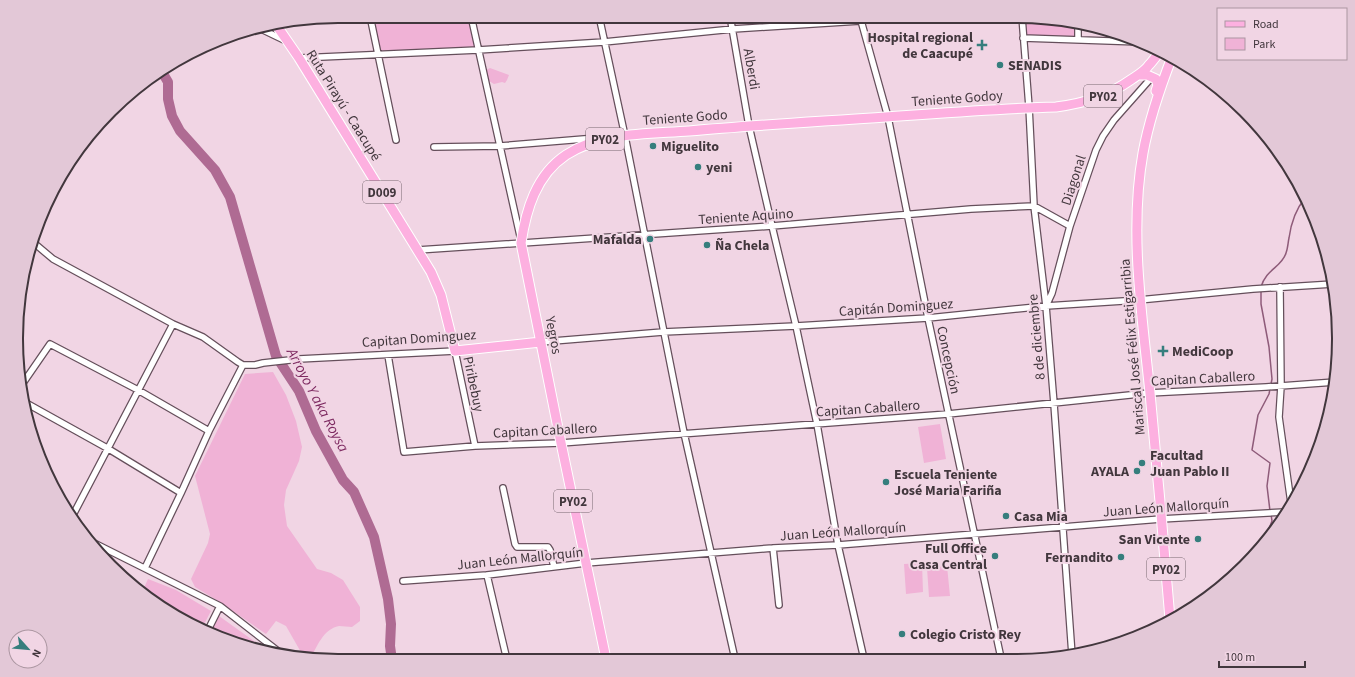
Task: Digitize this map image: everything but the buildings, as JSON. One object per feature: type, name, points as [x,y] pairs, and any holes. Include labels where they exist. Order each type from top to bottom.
[{"type":"main road","name":"Ruta Pirayú - Caacupé","points":[[279,29],[299,58],[431,272],[441,295],[455,351]]},
{"type":"main road","name":"PY02","points":[[1029,107],[1056,107],[1090,101],[1124,85],[1139,75],[1156,56]]},
{"type":"main road","name":"PY02","points":[[1154,110],[1170,63]]},
{"type":"main road","points":[[1139,75],[1156,79],[1158,85],[1154,102],[1154,110]]},
{"type":"main road","name":"Teniente Godoy","points":[[888,117],[1029,107]]},
{"type":"main road","name":"Mariscal José Félix Estigarribia","points":[[1154,110],[1143,152],[1138,192],[1137,215],[1139,300],[1150,393],[1170,614]]},
{"type":"main road","name":"Teniente Godo","points":[[521,243],[524,223],[536,189],[545,175],[554,164],[566,155],[579,147],[592,142],[625,136],[888,117]]},
{"type":"main road","name":"Yegros","points":[[521,243],[605,654]]},
{"type":"main road","name":"Capitan Dominguez","points":[[455,351],[540,342]]},
{"type":"street","points":[[371,23],[396,140]]},
{"type":"street","name":"Yegros","points":[[472,23],[521,243]]},
{"type":"street","points":[[600,23],[625,136],[684,433],[734,654]]},
{"type":"street","name":"Alberdi","points":[[732,23],[750,126],[817,424],[838,545],[863,654]]},
{"type":"street","points":[[299,58],[478,50],[604,42],[733,28],[804,23]]},
{"type":"street","name":"Concepción","points":[[861,23],[888,117],[948,414],[1000,654]]},
{"type":"street","name":"8 de diciembre","points":[[1022,23],[1029,107],[1034,206],[1046,306],[1071,649]]},
{"type":"street","points":[[1078,29],[1078,40]]},
{"type":"street","points":[[266,32],[288,42]]},
{"type":"street","points":[[1023,38],[1122,41]]},
{"type":"street","name":"Diagonal","points":[[1046,306],[1052,293],[1070,226],[1091,162],[1103,136],[1114,120],[1152,77]]},
{"type":"street","points":[[434,148],[500,146],[625,136]]},
{"type":"street","points":[[1034,206],[1070,226]]},
{"type":"street","name":"Teniente Aquino","points":[[418,250],[772,226],[908,214],[1034,206]]},
{"type":"street","points":[[37,246],[53,259],[173,324],[203,337],[243,365],[209,431],[182,493],[145,568]]},
{"type":"street","points":[[1290,496],[1279,417],[1280,287],[1327,284]]},
{"type":"street","name":"Capitán Dominguez","points":[[540,342],[663,332],[928,318],[1046,306],[1139,300],[1280,287]]},
{"type":"street","points":[[75,512],[173,324]]},
{"type":"street","points":[[26,378],[50,344],[138,390],[209,431]]},
{"type":"street","name":"Capitan Dominguez","points":[[243,365],[255,365],[299,359],[455,351]]},
{"type":"street","name":"Piribebuy","points":[[455,351],[475,446]]},
{"type":"street","name":"Capitan Caballero","points":[[388,355],[404,452],[475,446],[561,443],[817,424],[948,414],[1150,393],[1329,382]]},
{"type":"street","points":[[30,405],[108,448],[182,493]]},
{"type":"street","points":[[503,488],[515,544],[517,547],[548,548],[550,550],[554,567]]},
{"type":"street","name":"Juan León Mallorquín","points":[[403,581],[487,575],[586,563],[773,548],[838,545],[1162,519],[1280,512]]},
{"type":"street","points":[[100,546],[220,606],[273,647]]},
{"type":"street","points":[[773,548],[779,605]]},
{"type":"street","points":[[487,575],[506,654]]},
{"type":"street","points":[[210,626],[220,606]]},
{"type":"green space","points":[[371,23],[472,23],[478,50],[378,55]]},
{"type":"green space","points":[[1022,23],[1078,29],[1078,40],[1023,38]]},
{"type":"green space","points":[[490,68],[509,75],[505,83],[502,82],[494,84],[489,81],[486,70]]},
{"type":"green space","points":[[273,372],[286,395],[296,421],[302,447],[299,461],[286,490],[284,505],[287,526],[317,569],[331,573],[343,580],[360,607],[360,621],[352,627],[339,626],[333,628],[321,639],[314,653],[300,651],[286,626],[276,621],[266,634],[220,602],[195,587],[191,579],[208,543],[210,534],[195,476],[245,374]]},
{"type":"green space","points":[[940,424],[946,459],[924,463],[918,427]]},
{"type":"green space","points":[[922,563],[923,592],[906,594],[904,564]]},
{"type":"green space","points":[[947,566],[950,596],[929,597],[927,568]]},
{"type":"green space","points":[[148,579],[176,590],[211,611],[204,624],[181,612],[144,587]]},
{"type":"green space","points":[[219,616],[256,643],[237,637],[213,628]]},
{"type":"waterway","name":"Arroyo Y aka Roysa","points":[[164,75],[168,82],[168,99],[172,116],[180,131],[215,170],[230,197],[276,356],[299,391],[316,431],[343,480],[354,492],[374,537],[388,599],[391,624],[391,654]]},
{"type":"waterway","points":[[1261,287],[1266,276],[1284,258],[1294,216],[1301,204]]},
{"type":"waterway","points":[[1261,290],[1261,304],[1269,347],[1272,379],[1269,394],[1258,415],[1252,450],[1270,463],[1267,486],[1270,511]]},
{"type":"waterway","points":[[1269,528],[1272,521],[1271,514]]},
{"type":"place","name":"Hospital regional de Caacupé","points":[[982,45]]},
{"type":"place","name":"SENADIS","points":[[1000,65]]},
{"type":"place","name":"Miguelito","points":[[653,146]]},
{"type":"place","name":"yeni","points":[[698,167]]},
{"type":"place","name":"Mafalda","points":[[650,239]]},
{"type":"place","name":"Ña Chela","points":[[707,245]]},
{"type":"place","name":"MediCoop","points":[[1163,351]]},
{"type":"place","name":"Facultad Juan Pablo II","points":[[1142,463]]},
{"type":"place","name":"AYALA","points":[[1137,471]]},
{"type":"place","name":"Escuela Teniente José Maria Fariña","points":[[886,482]]},
{"type":"place","name":"Casa Mia","points":[[1006,516]]},
{"type":"place","name":"San Vicente","points":[[1198,539]]},
{"type":"place","name":"Full Office Casa Central","points":[[995,556]]},
{"type":"place","name":"Fernandito","points":[[1121,557]]},
{"type":"place","name":"Colegio Cristo Rey","points":[[902,634]]}]
